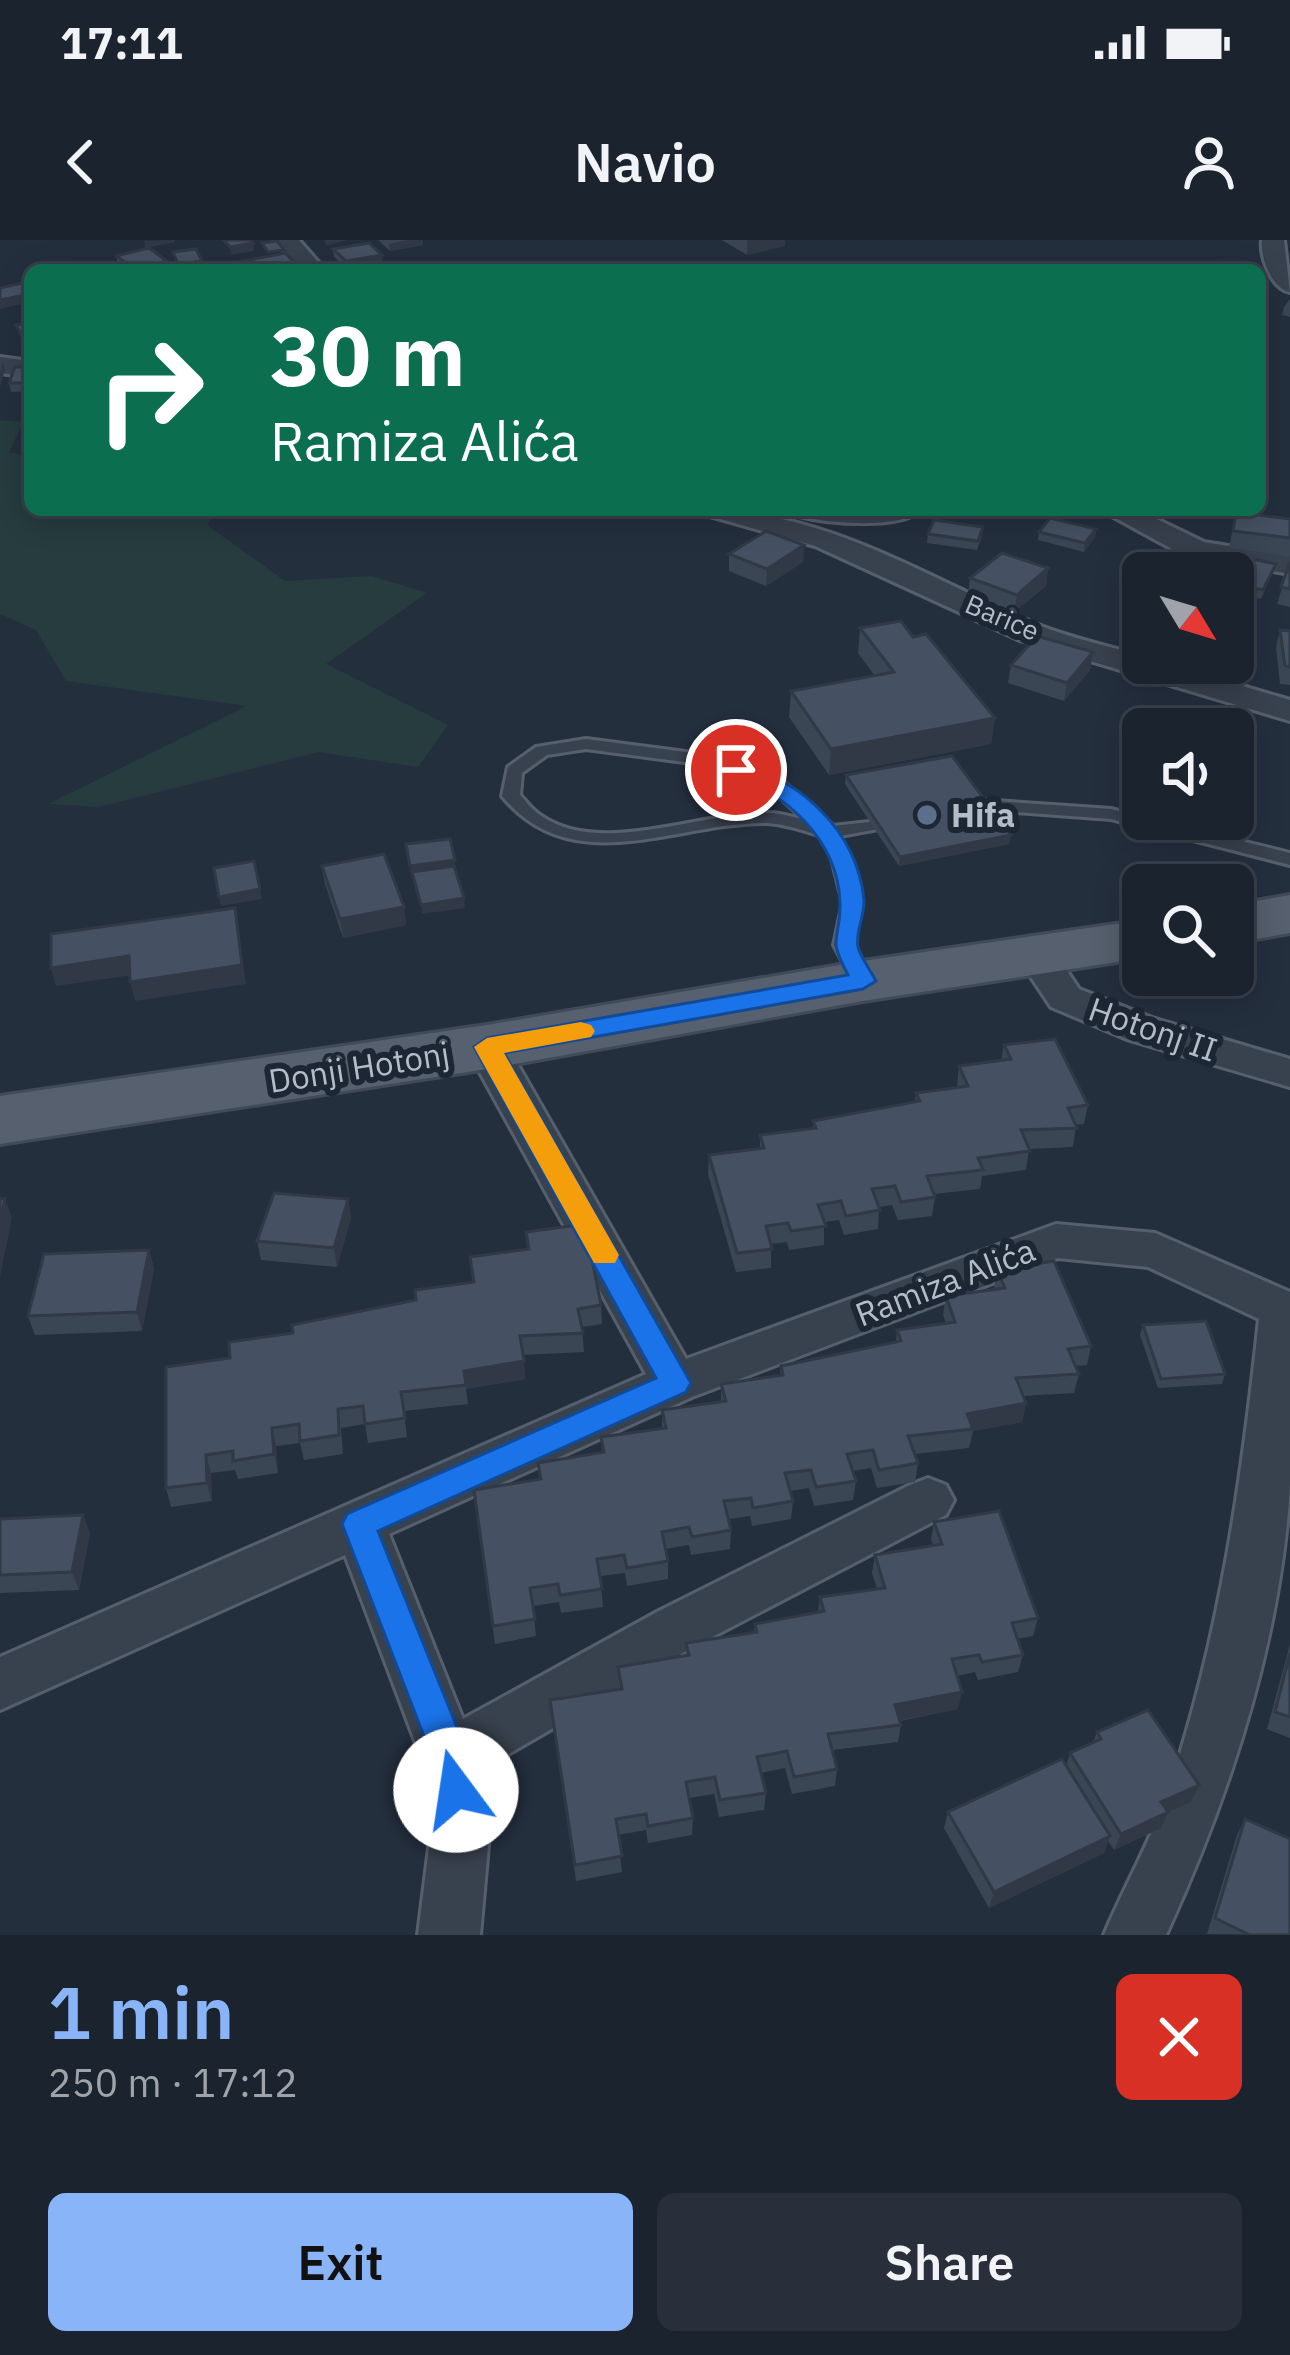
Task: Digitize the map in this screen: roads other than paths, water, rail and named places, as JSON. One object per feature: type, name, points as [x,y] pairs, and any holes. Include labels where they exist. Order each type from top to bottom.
[{"type":"main road","points":[[1254,920],[1290,914]]},
{"type":"main road","name":"Donji Hotonj","points":[[0,1120],[487,1047],[863,981],[1122,942]]},
{"type":"street","points":[[286,240],[308,264]]},
{"type":"street","points":[[1273,240],[1271,251],[1288,285]]},
{"type":"street","name":"Barice","points":[[741,516],[825,540],[1031,633],[1290,711]]},
{"type":"street","points":[[1127,516],[1196,550],[1290,566]]},
{"type":"street","name":"Hotonj II","points":[[1037,956],[1065,998],[1141,1029],[1290,1072]]},
{"type":"street","points":[[487,1047],[675,1383]]},
{"type":"street","name":"Ramiza Alića","points":[[0,1684],[675,1383],[1056,1240],[1155,1250],[1287,1311]]},
{"type":"street","points":[[1135,1935],[1196,1794],[1242,1629],[1268,1486],[1287,1311]]},
{"type":"street","points":[[451,1757],[676,1629],[928,1500]]},
{"type":"street","points":[[358,1524],[451,1757],[461,1824],[449,1935]]},
{"type":"lane","points":[[863,981],[844,945],[852,903],[840,855],[829,832],[771,780],[700,759],[586,744],[542,751],[514,771],[511,796],[522,812],[598,839],[767,818],[829,832],[872,826]]},
{"type":"lane","points":[[980,805],[1111,814],[1290,860]]},
{"type":"place","name":"Hifa","points":[[927,815]]}]
